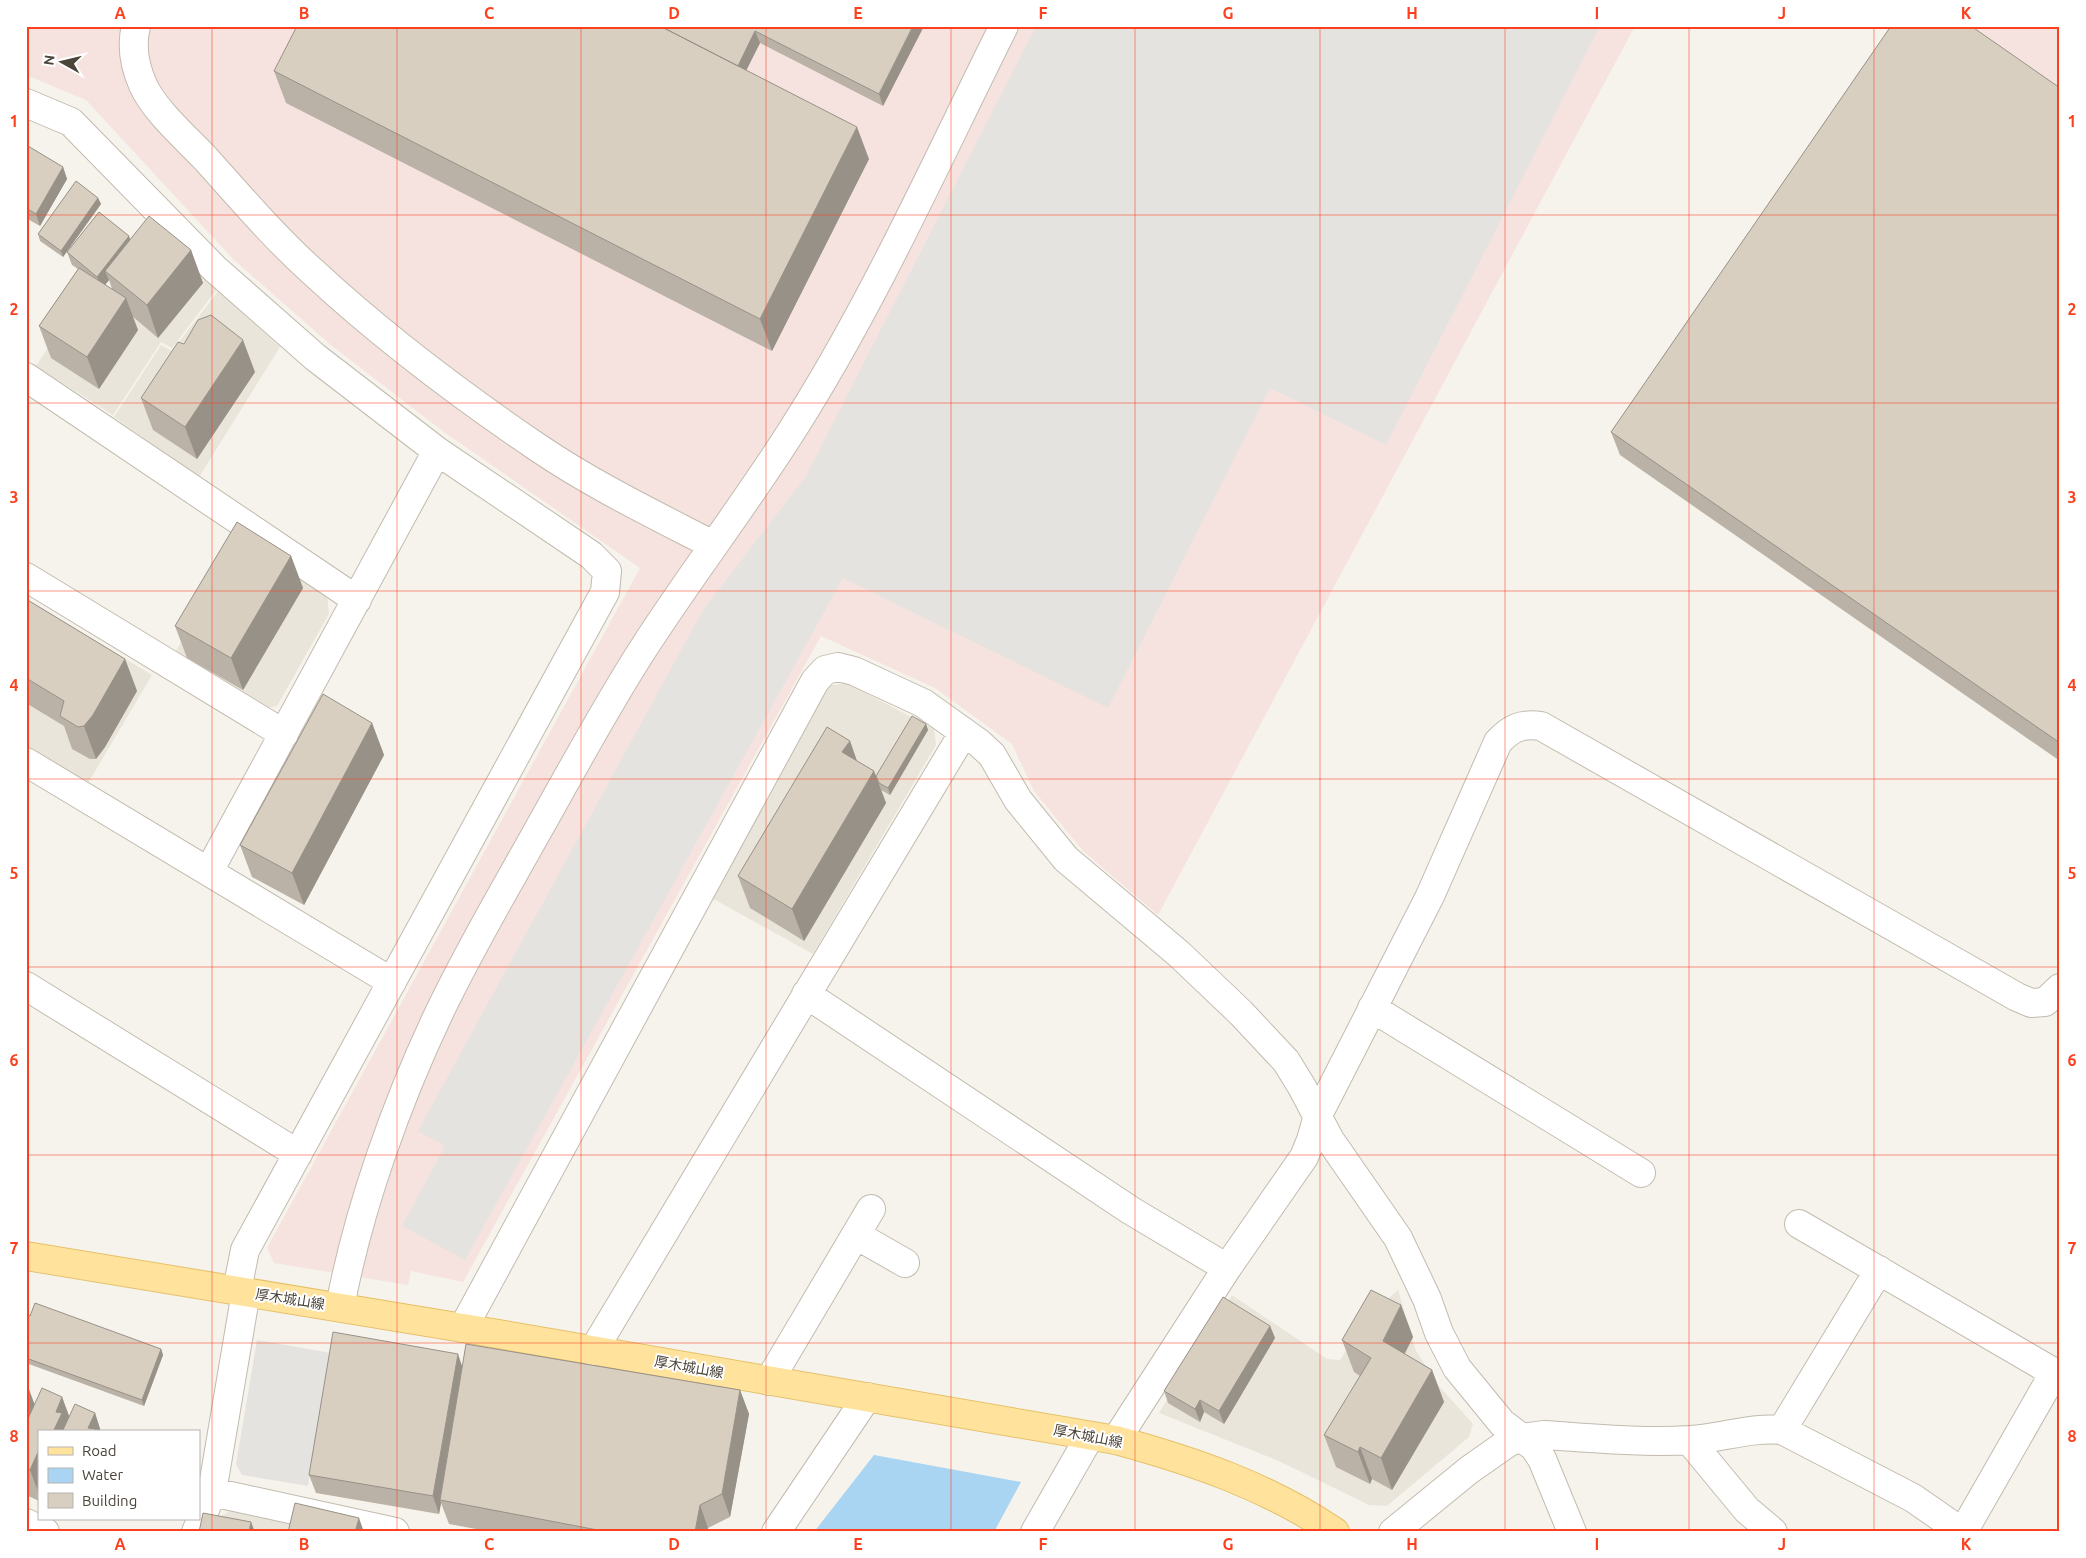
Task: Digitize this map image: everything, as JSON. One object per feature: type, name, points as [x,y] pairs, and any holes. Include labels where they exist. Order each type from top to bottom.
[{"type":"main road","name":"厚木城山線","points":[[26,1256],[340,1307],[1103,1438],[1221,1472],[1262,1490],[1335,1532]]},
{"type":"street","points":[[136,26],[133,36],[135,62],[144,87],[254,214],[313,272],[403,348],[539,448],[620,498],[713,545]]},
{"type":"street","points":[[340,1307],[347,1270],[382,1155],[440,1012],[493,911],[602,716],[642,650],[790,434],[824,378],[858,317],[1004,26]]},
{"type":"street","points":[[26,103],[71,122],[215,269],[315,357],[438,451],[591,555],[607,571],[605,592],[246,1250],[212,1492],[196,1532]]},
{"type":"street","points":[[26,377],[356,600]]},
{"type":"street","points":[[210,871],[438,451]]},
{"type":"street","points":[[26,578],[284,734]]},
{"type":"street","points":[[463,1328],[815,681],[825,670],[838,667],[854,671],[923,703],[964,732],[992,755],[1018,800],[1066,859],[1179,954],[1241,1013],[1286,1061],[1318,1115],[1330,1140],[1398,1238],[1456,1368],[1502,1423],[1534,1447],[1542,1458],[1572,1532]]},
{"type":"street","points":[[1035,1532],[1227,1268],[1304,1157],[1318,1115],[1430,896],[1498,742],[1509,730],[1529,724],[1541,726],[2017,997],[2031,1003],[2045,1002],[2057,992]]},
{"type":"street","points":[[593,1351],[964,732]]},
{"type":"street","points":[[26,762],[392,982]]},
{"type":"street","points":[[26,986],[298,1154]]},
{"type":"street","points":[[806,994],[1130,1210],[1227,1268]]},
{"type":"street","points":[[1372,1008],[1641,1173]]},
{"type":"street","points":[[769,1380],[871,1209]]},
{"type":"street","points":[[1393,1532],[1489,1455],[1509,1442],[1521,1438],[1544,1435],[1689,1440],[1720,1437],[1760,1428],[1782,1430],[1913,1498],[1962,1532],[2057,1375],[1799,1224]]},
{"type":"street","points":[[856,1235],[906,1263]]},
{"type":"street","points":[[1782,1430],[1879,1270]]},
{"type":"street","points":[[776,1532],[867,1397]]},
{"type":"street","points":[[1689,1440],[1748,1510],[1774,1532]]},
{"type":"street","points":[[212,1492],[395,1532]]},
{"type":"street","points":[[26,1523],[45,1532]]},
{"type":"shaded area","points":[[26,26],[1635,26],[1158,915],[1083,851],[1034,791],[1012,744],[935,688],[821,636],[463,1282],[411,1271],[408,1285],[274,1263],[267,1248],[640,568],[444,432],[332,346],[233,259],[86,100],[26,75]]},
{"type":"shaded area","points":[[1036,26],[1600,26],[1386,445],[1270,388],[1108,708],[843,578],[465,1260],[402,1226],[445,1146],[418,1131],[703,610],[806,476]]},
{"type":"shaded area","points":[[1969,26],[2060,26],[2060,89]]},
{"type":"shaded area","points":[[161,235],[217,289],[172,348],[161,342],[113,415],[36,366],[89,285],[109,299]]},
{"type":"shaded area","points":[[219,290],[280,347],[199,477],[114,417],[161,345],[172,351]]},
{"type":"shaded area","points":[[242,540],[327,595],[329,614],[277,706],[264,708],[173,656]]},
{"type":"shaded area","points":[[26,599],[152,675],[87,785],[26,748]]},
{"type":"shaded area","points":[[847,683],[934,729],[936,745],[813,954],[708,896],[825,686]]},
{"type":"shaded area","points":[[1398,1290],[1416,1351],[1438,1385],[1473,1424],[1469,1437],[1387,1506],[1369,1505],[1279,1461],[1159,1413],[1232,1295],[1327,1359],[1340,1360],[1368,1317]]},
{"type":"shaded area","points":[[257,1340],[331,1353],[308,1486],[242,1475],[236,1464]]},
{"type":"shaded area","points":[[232,1509],[335,1532],[215,1532],[221,1517]]},
{"type":"water","points":[[874,1455],[1021,1482],[994,1532],[814,1532]]},
{"type":"building","points":[[297,26],[660,26],[857,127],[760,319],[274,71]]},
{"type":"building","points":[[660,26],[913,26],[879,94],[755,31],[738,66]]},
{"type":"building","points":[[1891,26],[1971,26],[2060,88],[2060,743],[1611,432]]},
{"type":"building","points":[[28,146],[63,167],[36,214],[26,208],[26,148]]},
{"type":"building","points":[[76,181],[98,198],[61,251],[38,234]]},
{"type":"building","points":[[99,212],[129,236],[97,277],[67,252]]},
{"type":"building","points":[[149,216],[191,250],[147,305],[105,271]]},
{"type":"building","points":[[79,268],[126,298],[87,357],[39,326]]},
{"type":"building","points":[[211,315],[243,340],[185,427],[141,398],[178,342],[184,344],[198,320]]},
{"type":"building","points":[[237,522],[291,556],[231,658],[175,626]]},
{"type":"building","points":[[26,599],[125,659],[93,715],[84,726],[78,727],[60,716],[64,701],[26,678]]},
{"type":"building","points":[[323,694],[372,723],[292,873],[240,845]]},
{"type":"building","points":[[912,716],[926,724],[888,788],[879,783],[876,776]]},
{"type":"building","points":[[827,727],[850,741],[842,752],[874,771],[792,909],[738,876]]},
{"type":"building","points":[[1371,1290],[1401,1305],[1383,1341],[1432,1370],[1381,1458],[1360,1447],[1358,1452],[1324,1435],[1371,1358],[1342,1340]]},
{"type":"building","points":[[1223,1297],[1270,1326],[1219,1411],[1200,1400],[1195,1409],[1164,1391]]},
{"type":"building","points":[[35,1303],[161,1349],[142,1400],[26,1358],[26,1314],[30,1316]]},
{"type":"building","points":[[333,1332],[458,1354],[433,1496],[309,1475]]},
{"type":"building","points":[[466,1344],[740,1390],[722,1494],[700,1505],[695,1532],[608,1532],[440,1500]]},
{"type":"building","points":[[42,1388],[62,1397],[56,1412],[62,1413],[54,1430],[38,1430],[38,1452],[30,1470],[26,1468],[26,1423]]},
{"type":"building","points":[[75,1404],[95,1413],[88,1428],[95,1430],[63,1430]]},
{"type":"building","points":[[295,1503],[359,1518],[355,1532],[288,1532]]},
{"type":"building","points":[[203,1513],[251,1522],[249,1532],[199,1532]]}]
